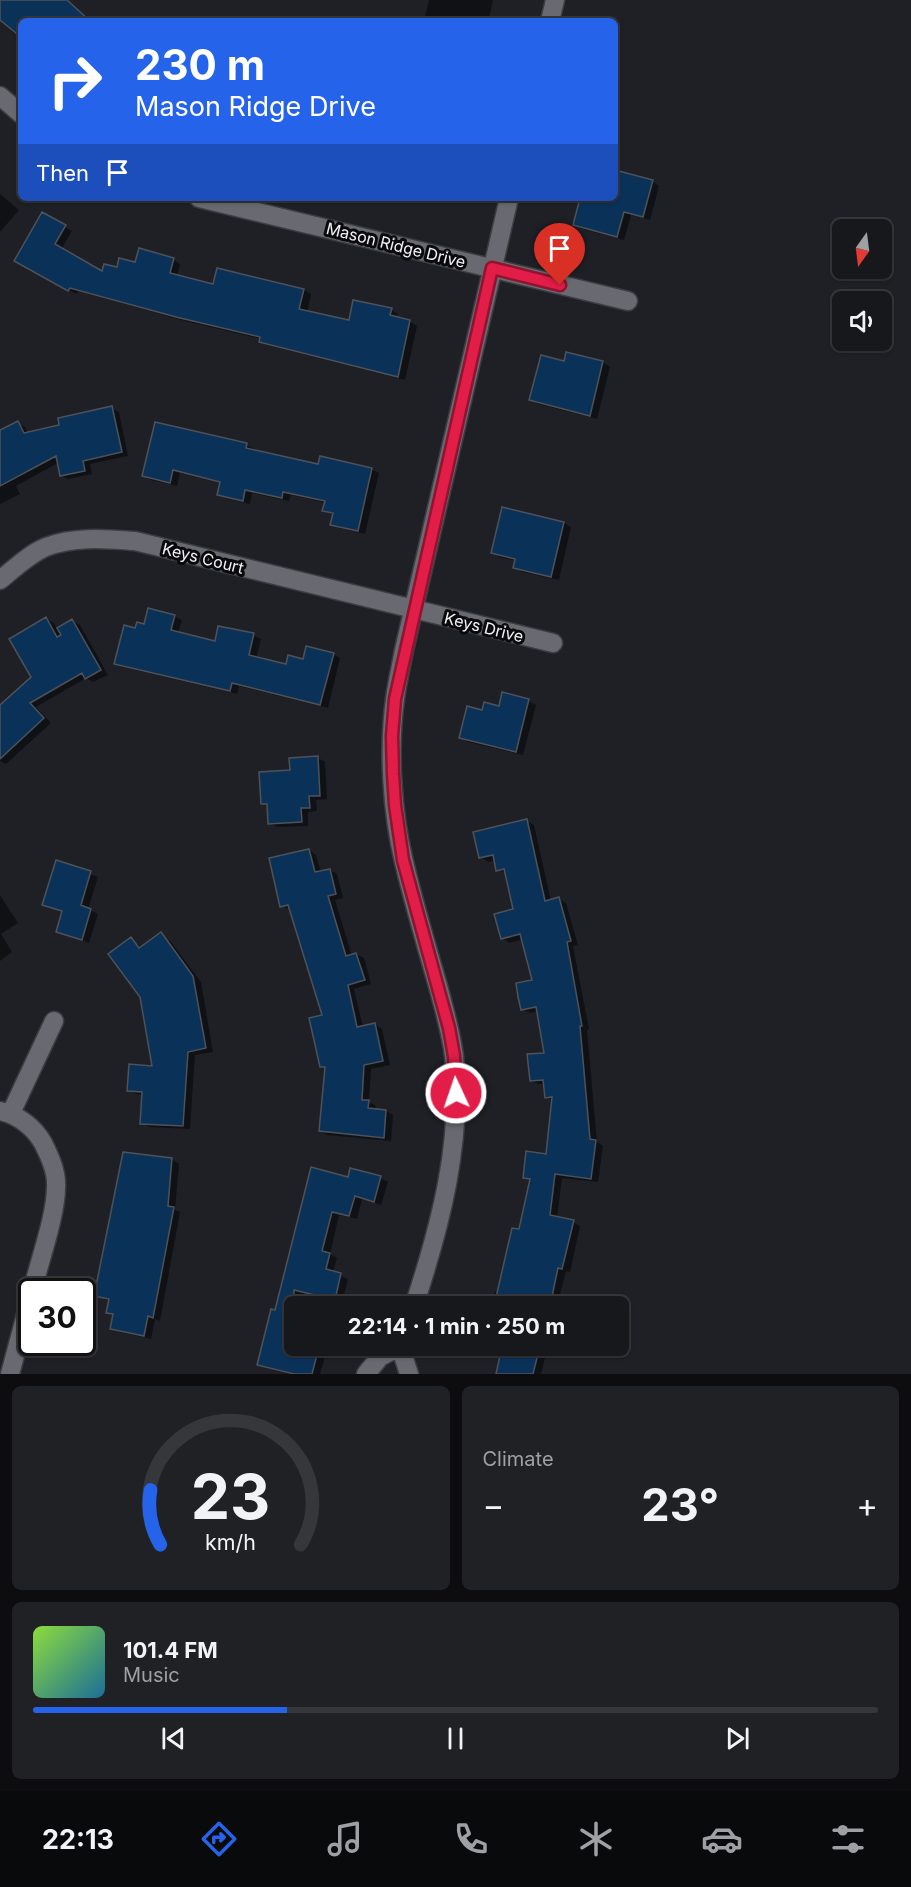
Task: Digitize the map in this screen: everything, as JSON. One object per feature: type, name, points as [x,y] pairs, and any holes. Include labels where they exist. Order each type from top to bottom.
[{"type":"street","points":[[551,18],[555,0]]},
{"type":"street","points":[[0,96],[18,111]]},
{"type":"street","name":"Mason Ridge Drive","points":[[212,201],[628,301]]},
{"type":"street","points":[[417,1296],[440,1218],[457,1109],[454,1056],[449,1028],[403,860],[395,805],[392,736],[395,699],[508,201]]},
{"type":"street","name":"Keys Court","points":[[0,580],[34,553],[46,547],[97,538],[135,542],[174,550],[414,609]]},
{"type":"street","name":"Keys Drive","points":[[414,609],[553,643]]},
{"type":"street","points":[[36,1278],[57,1186],[52,1161],[40,1137],[31,1126],[6,1112],[54,1021]]},
{"type":"street","points":[[10,1374],[18,1344]]},
{"type":"street","points":[[366,1374],[382,1356]]},
{"type":"street","points":[[403,1356],[409,1374]]},
{"type":"building","points":[[0,0],[67,0],[87,18],[18,18],[18,35],[0,20]]},
{"type":"building","points":[[618,171],[653,180],[643,217],[624,212],[617,237],[573,225],[579,201],[618,201]]},
{"type":"building","points":[[42,212],[66,225],[55,244],[102,271],[104,264],[117,267],[119,258],[135,262],[139,248],[174,258],[170,273],[213,284],[217,268],[304,289],[299,309],[349,320],[353,300],[392,308],[390,315],[410,320],[398,377],[259,342],[260,337],[70,288],[68,291],[14,261]]},
{"type":"building","points":[[566,352],[603,361],[590,416],[529,400],[541,355],[564,361]]},
{"type":"building","points":[[112,406],[122,452],[83,461],[85,471],[60,476],[56,456],[0,486],[0,430],[18,421],[24,433],[59,425],[58,418]]},
{"type":"building","points":[[155,422],[247,443],[246,448],[318,464],[320,456],[372,468],[358,531],[330,525],[333,513],[322,511],[325,501],[283,492],[282,498],[245,490],[243,501],[217,495],[220,482],[173,470],[170,483],[142,476]]},
{"type":"building","points":[[502,507],[564,522],[551,577],[513,568],[515,559],[491,553]]},
{"type":"building","points":[[148,608],[175,615],[171,630],[215,641],[218,626],[254,633],[249,655],[286,664],[288,655],[303,659],[306,646],[334,653],[320,705],[232,683],[230,691],[114,664],[124,625],[135,628],[137,622],[144,624]]},
{"type":"building","points":[[46,617],[57,637],[61,635],[57,628],[72,619],[101,670],[85,679],[82,673],[30,703],[44,718],[0,759],[0,705],[31,677],[9,639]]},
{"type":"building","points":[[502,692],[529,699],[516,752],[459,738],[467,706],[482,710],[484,702],[499,706]]},
{"type":"building","points":[[318,756],[320,796],[309,796],[310,808],[301,808],[302,822],[268,824],[267,804],[261,804],[259,772],[290,770],[289,758]]},
{"type":"building","points":[[527,819],[545,901],[559,897],[571,941],[567,942],[582,1026],[580,1026],[590,1139],[596,1140],[591,1179],[555,1174],[550,1215],[574,1220],[562,1269],[558,1268],[552,1296],[496,1296],[512,1228],[519,1229],[530,1179],[523,1178],[526,1151],[546,1154],[552,1097],[545,1098],[543,1080],[530,1081],[527,1054],[544,1053],[536,1007],[521,1010],[518,997],[516,983],[532,980],[520,934],[501,939],[494,914],[513,909],[504,869],[496,871],[493,855],[479,858],[473,832]]},
{"type":"building","points":[[309,849],[315,872],[330,869],[336,894],[328,896],[346,956],[356,953],[365,980],[348,985],[357,1027],[375,1023],[383,1061],[364,1065],[362,1100],[369,1100],[368,1108],[386,1110],[384,1138],[319,1131],[325,1067],[320,1067],[309,1018],[322,1015],[288,905],[280,907],[269,858]]},
{"type":"building","points":[[56,860],[91,871],[81,905],[91,909],[82,940],[56,932],[62,911],[42,905]]},
{"type":"building","points":[[161,932],[193,976],[206,1048],[188,1052],[183,1126],[140,1124],[142,1092],[127,1091],[129,1064],[152,1066],[140,997],[108,954],[131,937],[139,948]]},
{"type":"building","points":[[123,1152],[172,1158],[168,1206],[174,1207],[153,1318],[148,1316],[144,1336],[110,1329],[113,1314],[106,1313],[109,1299],[96,1296],[96,1286]]},
{"type":"building","points":[[311,1167],[348,1177],[350,1168],[381,1176],[374,1202],[355,1196],[349,1216],[332,1212],[322,1251],[330,1253],[326,1269],[341,1273],[336,1296],[319,1296],[294,1290],[294,1296],[284,1296],[284,1356],[317,1356],[312,1374],[294,1374],[257,1365],[271,1309],[275,1310]]},
{"type":"building","points":[[500,1356],[538,1356],[533,1374],[496,1374]]},
{"type":"route","points":[[456,1093],[454,1056],[449,1028],[403,860],[393,774],[392,736],[395,699],[404,650],[492,268],[560,285]]}]
